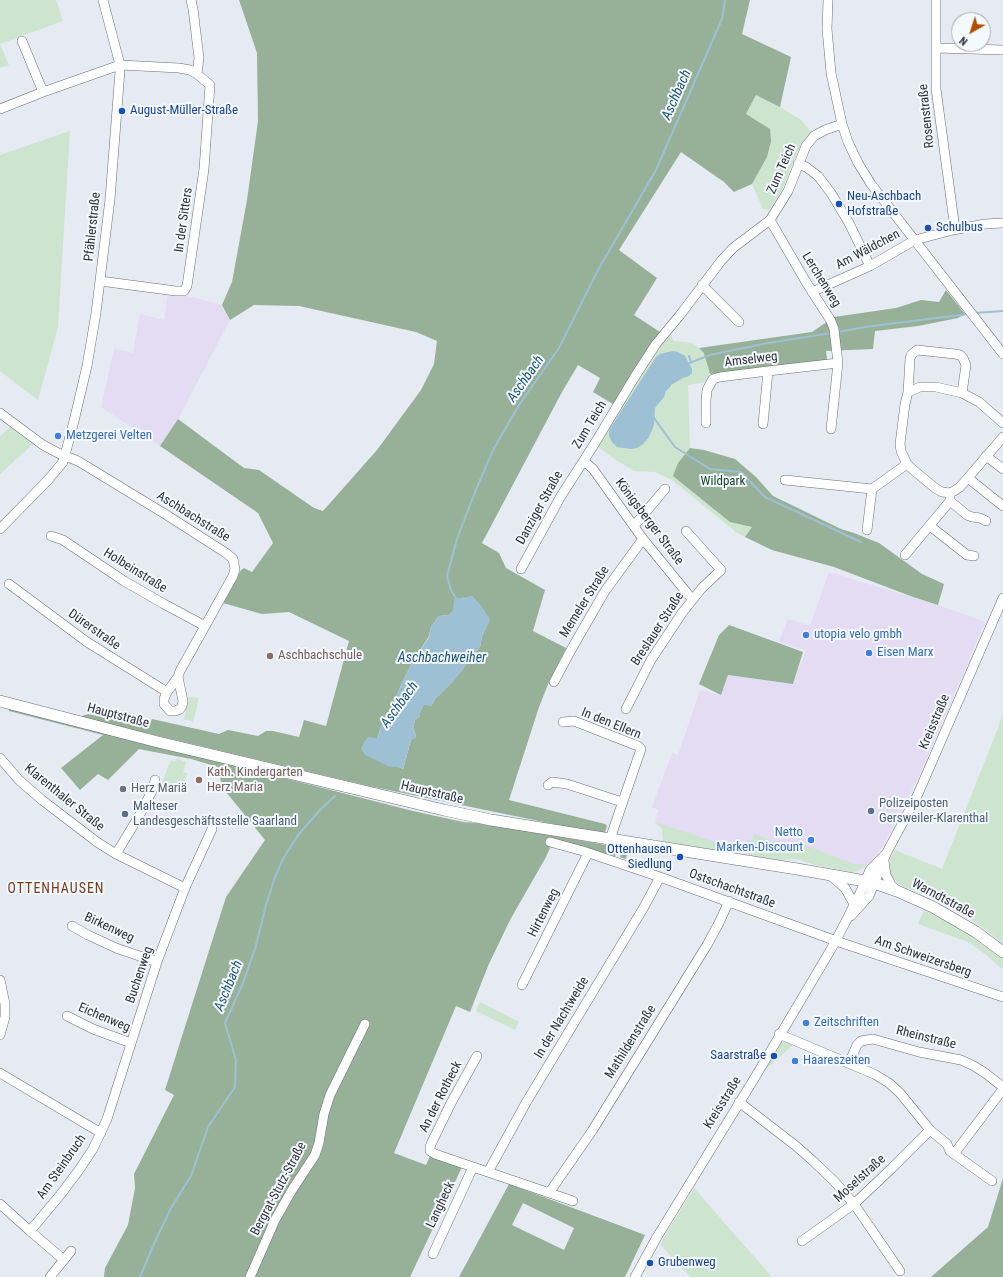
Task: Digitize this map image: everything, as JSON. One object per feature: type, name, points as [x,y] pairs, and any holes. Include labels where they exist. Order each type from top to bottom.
[{"type":"main road","name":"Hauptstraße","points":[[0,701],[158,742],[490,820],[869,882]]},
{"type":"main road","name":"Warndtstraße","points":[[869,882],[897,891],[942,912],[976,932],[1003,952]]},
{"type":"street","name":"Pfählerstraße","points":[[66,456],[87,366],[100,281],[110,199],[120,65],[103,0]]},
{"type":"street","points":[[191,0],[199,58],[197,74]]},
{"type":"street","points":[[828,0],[827,29],[829,62],[842,124],[848,142],[864,173],[1003,354]]},
{"type":"street","name":"Rosenstraße","points":[[936,0],[936,89],[955,229]]},
{"type":"street","points":[[22,41],[43,92]]},
{"type":"street","points":[[936,48],[1003,50]]},
{"type":"street","name":"In der Sitters","points":[[100,281],[184,291],[187,286],[204,169],[210,85],[190,70],[179,68],[120,65]]},
{"type":"street","points":[[0,109],[120,65]]},
{"type":"street","name":"Zum Teich","points":[[584,461],[649,355],[702,285],[733,248],[770,220],[788,191],[806,146],[814,136],[842,124]]},
{"type":"street","points":[[798,164],[806,167],[818,176],[831,194],[849,223],[870,266]]},
{"type":"street","name":"Lerchenweg","points":[[770,220],[812,292],[831,321],[834,329],[838,361],[831,429]]},
{"type":"street","name":"Am Wäldchen","points":[[812,292],[870,266],[915,240],[955,229],[985,224],[1003,223]]},
{"type":"street","points":[[702,285],[739,322]]},
{"type":"street","points":[[962,392],[966,365],[963,358],[955,354],[917,350],[911,355],[908,392],[900,444],[901,451],[907,464],[935,488],[950,497],[967,516],[980,518],[986,521]]},
{"type":"street","name":"Amselweg","points":[[706,423],[707,390],[713,379],[838,361]]},
{"type":"street","points":[[763,424],[768,370]]},
{"type":"street","points":[[908,392],[920,388],[936,388],[962,392],[979,402],[1003,423]]},
{"type":"street","name":"Aschbachstraße","points":[[0,413],[42,445],[78,461],[166,514],[233,559],[235,569],[232,576],[178,677],[167,692]]},
{"type":"street","points":[[905,555],[930,526],[954,492],[1003,437]]},
{"type":"street","points":[[0,529],[48,480],[66,456]]},
{"type":"street","points":[[986,456],[1003,469]]},
{"type":"street","name":"Königsberger Straße","points":[[584,461],[593,468],[643,539],[692,599]]},
{"type":"street","name":"Danziger Straße","points":[[521,569],[557,502],[574,474],[584,461]]},
{"type":"street","points":[[785,480],[799,478],[872,489],[907,464]]},
{"type":"street","points":[[968,478],[1003,506]]},
{"type":"street","points":[[634,526],[665,489]]},
{"type":"street","points":[[867,530],[872,489]]},
{"type":"street","points":[[930,526],[966,555],[974,556]]},
{"type":"street","name":"Breslauer Straße","points":[[626,709],[651,660],[666,636],[692,599],[721,570],[686,531]]},
{"type":"street","name":"Holbeinstraße","points":[[52,536],[63,540],[124,581],[205,626]]},
{"type":"street","name":"Memeler Straße","points":[[554,682],[570,650],[601,597],[643,539]]},
{"type":"street","name":"Dürerstraße","points":[[9,584],[87,642],[167,692]]},
{"type":"street","name":"Kreisstraße","points":[[845,923],[869,896],[871,868],[885,856],[918,794],[1003,598]]},
{"type":"street","points":[[167,692],[164,699],[164,704],[167,708],[170,711],[180,709],[183,701],[178,677]]},
{"type":"street","name":"In den Ellern","points":[[563,722],[574,722],[638,746],[640,749],[640,754],[610,839]]},
{"type":"street","name":"Klarenthaler Straße","points":[[0,758],[19,780],[42,800],[97,842],[116,854],[185,888]]},
{"type":"street","points":[[116,854],[144,807],[154,787],[155,780]]},
{"type":"street","points":[[548,785],[552,782],[567,784],[622,802]]},
{"type":"street","name":"Buchenweg","points":[[101,1133],[107,1119],[157,962],[185,888],[212,829]]},
{"type":"street","name":"Ostschachtstraße","points":[[550,842],[660,877],[835,941]]},
{"type":"street","name":"Hirtenweg","points":[[522,985],[588,853]]},
{"type":"street","points":[[885,856],[884,866],[886,875],[891,885],[897,891]]},
{"type":"street","points":[[830,875],[845,888],[854,904]]},
{"type":"street","name":"In der Nachtweide","points":[[488,1172],[527,1101],[640,914],[660,877]]},
{"type":"street","name":"Kreisstraße","points":[[635,1277],[657,1236],[780,1034],[835,941],[854,904],[869,882]]},
{"type":"street","name":"Mathildenstraße","points":[[549,1193],[592,1131],[707,945],[719,924],[729,901]]},
{"type":"street","name":"Birkenweg","points":[[72,926],[116,948],[157,962]]},
{"type":"street","name":"Am Schweizersberg","points":[[835,941],[1003,997]]},
{"type":"street","points":[[0,980],[6,1017],[0,1036]]},
{"type":"street","name":"Eichenweg","points":[[68,1016],[93,1029],[131,1043]]},
{"type":"street","name":"Bergrat-Stutz-Straße","points":[[250,1277],[275,1220],[292,1190],[315,1155],[319,1143],[324,1114],[330,1095],[365,1024]]},
{"type":"street","points":[[780,1034],[874,1074],[889,1083],[900,1093],[930,1130],[947,1144],[950,1151],[992,1181]]},
{"type":"street","name":"Rheinstraße","points":[[849,1063],[857,1045],[861,1041],[873,1039],[919,1052],[961,1060],[980,1069],[1003,1088],[954,1154]]},
{"type":"street","name":"An der Rotheck","points":[[473,1167],[435,1154],[430,1151],[430,1147],[476,1056]]},
{"type":"street","name":"Am Steinbruch","points":[[0,1073],[101,1133],[93,1149],[75,1175],[30,1231]]},
{"type":"street","points":[[739,1102],[813,1161],[854,1204],[900,1271]]},
{"type":"street","name":"Moselstraße","points":[[802,1241],[854,1204],[930,1130]]},
{"type":"street","points":[[473,1167],[573,1201]]},
{"type":"street","name":"Langheck","points":[[433,1254],[473,1167]]},
{"type":"street","points":[[0,1204],[64,1260]]},
{"type":"street","points":[[50,1277],[71,1250]]},
{"type":"shaded area","points":[[168,291],[222,305],[230,320],[178,419],[160,446],[101,407],[114,349],[133,353],[140,314],[164,320]]},
{"type":"shaded area","points":[[829,572],[938,605],[985,622],[920,774],[883,846],[877,855],[864,868],[851,872],[815,865],[798,859],[773,859],[663,841],[662,829],[655,822],[659,810],[652,807],[672,753],[678,755],[700,690],[721,695],[728,675],[793,684],[806,650],[779,642],[788,619],[810,626]]},
{"type":"green space","points":[[0,0],[56,0],[63,21],[0,44]]},
{"type":"green space","points":[[239,0],[750,0],[742,34],[791,57],[780,107],[756,95],[746,114],[770,129],[771,141],[767,157],[752,184],[734,192],[724,182],[681,152],[619,250],[657,278],[634,315],[660,332],[613,404],[593,392],[600,378],[578,365],[562,392],[482,543],[499,553],[506,568],[545,590],[533,631],[566,648],[549,682],[539,707],[509,800],[605,824],[607,826],[605,832],[602,834],[369,786],[79,717],[88,714],[148,727],[152,719],[219,734],[228,730],[258,736],[266,731],[273,731],[299,737],[304,720],[326,726],[349,641],[289,612],[262,614],[223,603],[241,570],[244,568],[252,572],[273,543],[258,513],[160,446],[178,419],[244,468],[259,470],[314,508],[323,511],[377,450],[421,390],[434,364],[437,341],[416,332],[299,306],[254,305],[230,320],[222,305],[232,282],[247,200],[258,121],[257,53]],"holes":[[[453,611],[490,619],[482,636],[480,647],[454,680],[436,698],[431,706],[424,704],[419,714],[420,716],[415,720],[413,728],[416,735],[411,740],[403,769],[399,767],[390,767],[377,738],[411,665],[429,636],[431,627],[439,616],[449,615]]]},
{"type":"green space","points":[[0,44],[9,65],[0,68]]},
{"type":"green space","points":[[756,95],[801,120],[812,133],[802,144],[783,188],[769,210],[763,209],[752,184],[767,157],[746,114]]},
{"type":"green space","points":[[70,131],[58,327],[38,400],[0,371],[0,155]]},
{"type":"green space","points":[[946,290],[965,314],[958,318],[918,326],[875,331],[873,349],[826,351],[827,359],[824,362],[710,374],[704,353],[699,348],[812,332],[834,317],[896,308],[921,300],[939,302]]},
{"type":"green space","points":[[669,334],[674,341],[692,343],[704,352],[710,374],[705,382],[688,385],[690,448],[678,463],[752,527],[745,537],[736,532],[672,480],[655,472],[634,471],[598,447],[652,357]]},
{"type":"green space","points":[[10,427],[33,444],[0,474],[0,436]]},
{"type":"green space","name":"Wildpark","points":[[690,448],[704,450],[735,459],[756,477],[773,496],[841,529],[879,543],[922,574],[944,584],[938,605],[834,567],[772,550],[745,537],[752,527],[730,522],[673,476],[678,463]]},
{"type":"green space","points":[[729,625],[803,652],[793,684],[728,675],[721,695],[699,684],[719,635]]},
{"type":"green space","points":[[189,697],[199,698],[193,722],[184,719]]},
{"type":"green space","points":[[9,708],[413,811],[463,822],[489,824],[628,849],[626,859],[620,857],[621,854],[616,853],[615,856],[553,841],[546,857],[510,920],[488,966],[470,1012],[456,1006],[394,1153],[426,1165],[430,1156],[462,1167],[410,1277],[104,1277],[105,1268],[128,1225],[135,1188],[134,1174],[174,1095],[165,1090],[226,897],[265,840],[222,787],[218,767],[191,759],[139,749],[108,780],[98,774],[80,790],[61,768],[103,735],[9,711]]},
{"type":"green space","points":[[1003,713],[1003,943],[954,907],[930,895],[899,884],[893,879],[889,871],[889,865],[890,859],[895,850],[942,869]]},
{"type":"green space","points":[[177,758],[186,762],[183,772],[188,774],[180,790],[162,782],[171,760],[175,762]]},
{"type":"green space","points":[[655,822],[728,846],[731,849],[731,853],[663,841],[662,829]]},
{"type":"green space","points":[[754,834],[802,851],[805,845],[853,864],[868,864],[857,871],[851,872],[815,865],[798,859],[779,860],[748,855],[745,844],[747,840],[752,841]]},
{"type":"green space","points":[[924,910],[959,928],[990,948],[1003,959],[1003,970],[985,954],[968,942],[918,924]]},
{"type":"green space","points":[[480,1002],[519,1022],[515,1030],[476,1011]]},
{"type":"green space","points":[[783,1042],[794,1044],[763,1072],[780,1044]]},
{"type":"green space","points":[[1003,1178],[1003,1277],[931,1277],[988,1227]]},
{"type":"green space","points":[[509,1184],[645,1235],[625,1277],[459,1277]],"holes":[[[523,1203],[574,1228],[564,1250],[512,1225]]]},
{"type":"green space","points":[[694,1188],[772,1277],[691,1277],[674,1260],[661,1245],[663,1239]]},
{"type":"water","points":[[673,351],[685,356],[692,369],[692,373],[671,385],[666,391],[664,397],[655,408],[654,425],[649,437],[643,444],[637,448],[631,449],[617,447],[609,436],[609,430],[656,357],[660,354]]},
{"type":"water","name":"Aschbachweiher","points":[[472,596],[480,604],[490,619],[482,636],[480,647],[454,680],[436,698],[431,706],[424,705],[419,714],[420,716],[415,720],[413,728],[416,738],[411,740],[403,769],[399,767],[390,767],[365,755],[361,749],[364,742],[368,737],[377,738],[411,665],[429,637],[431,627],[439,616],[448,615],[453,611],[454,599]]},
{"type":"waterway","name":"Aschbach","points":[[457,600],[451,590],[447,576],[457,539],[493,450],[519,405],[559,348],[598,270],[656,170],[722,19],[725,0]]},
{"type":"waterway","points":[[974,313],[1003,311]]},
{"type":"waterway","points":[[838,332],[865,327],[968,314]]},
{"type":"waterway","points":[[687,364],[710,355],[768,343],[831,333]]},
{"type":"waterway","points":[[689,356],[691,362]]},
{"type":"waterway","points":[[654,418],[675,447],[710,469],[741,472],[765,497],[861,542]]},
{"type":"waterway","name":"Aschbach","points":[[140,1277],[171,1208],[191,1176],[208,1127],[235,1087],[236,1060],[225,1023],[243,983],[255,949],[274,880],[283,859],[298,835],[321,809],[335,796]]},
{"type":"place","name":"August-Müller-Straße","points":[[122,111]]},
{"type":"place","name":"Neu-Aschbach Hofstraße","points":[[839,204]]},
{"type":"place","name":"Schulbus","points":[[928,228]]},
{"type":"place","name":"Metzgerei Velten","points":[[58,436]]},
{"type":"place","name":"utopia velo gmbh","points":[[806,635]]},
{"type":"place","name":"Eisen Marx","points":[[869,653]]},
{"type":"place","name":"Aschbachschule","points":[[270,656]]},
{"type":"place","name":"Kath. Kindergarten Herz Maria","points":[[199,780]]},
{"type":"place","name":"Herz Mariä","points":[[123,789]]},
{"type":"place","name":"Polizeiposten Gersweiler-Klarenthal","points":[[871,811]]},
{"type":"place","name":"Malteser Landesgeschäftsstelle Saarland","points":[[125,814]]},
{"type":"place","name":"Netto Marken-Discount","points":[[811,840]]},
{"type":"place","name":"Ottenhausen Siedlung","points":[[680,857]]},
{"type":"place","name":"Zeitschriften","points":[[806,1023]]},
{"type":"place","name":"Saarstraße","points":[[774,1056]]},
{"type":"place","name":"Haareszeiten","points":[[795,1061]]},
{"type":"place","name":"Grubenweg","points":[[650,1263]]},
{"type":"district","name":"OTTENHAUSEN","points":[[56,889]]}]
